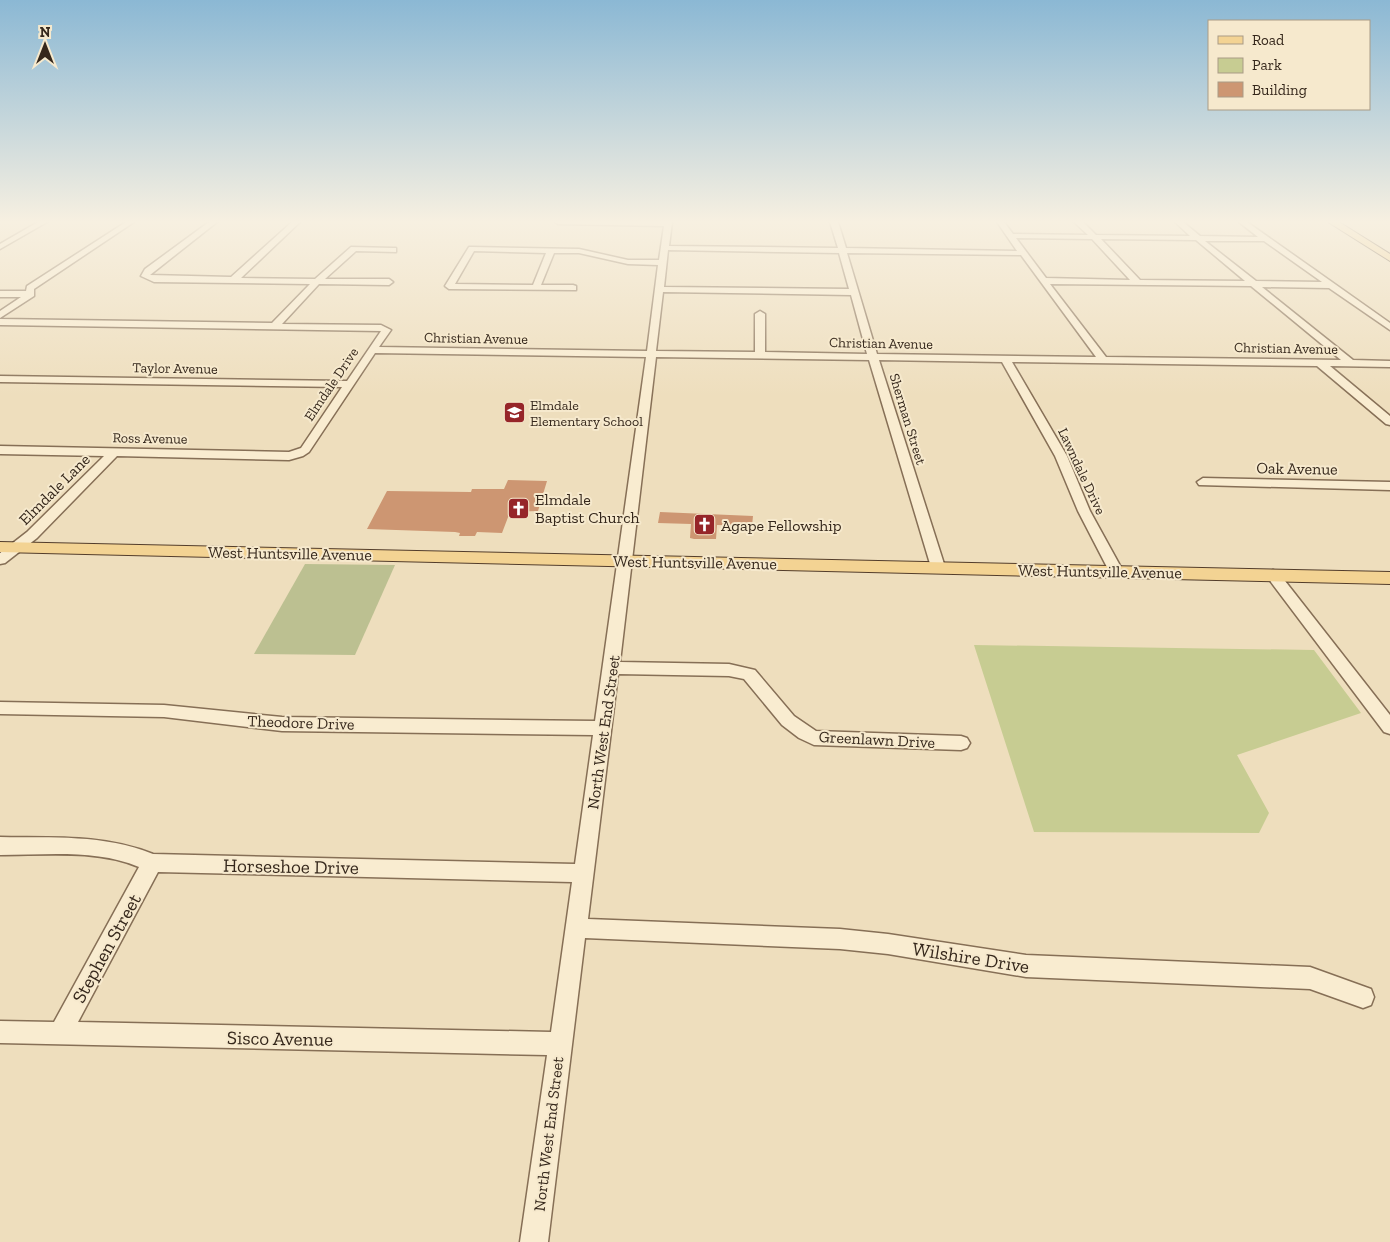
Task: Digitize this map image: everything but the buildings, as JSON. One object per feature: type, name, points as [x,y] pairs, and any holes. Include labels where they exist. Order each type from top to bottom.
[{"type":"main road","name":"West Huntsville Avenue","points":[[8,547],[1390,578]]},
{"type":"street","points":[[31,294],[30,288],[42,280]]},
{"type":"street","points":[[230,280],[389,282]]},
{"type":"street","points":[[454,280],[450,286],[573,288]]},
{"type":"street","points":[[536,288],[539,280]]},
{"type":"street","name":"North West End Street","points":[[534,1242],[611,668],[660,280]]},
{"type":"street","name":"Sherman Street","points":[[851,280],[938,567]]},
{"type":"street","points":[[1248,280],[1350,363]]},
{"type":"street","points":[[1324,280],[1390,327]]},
{"type":"street","points":[[0,322],[275,326],[317,281]]},
{"type":"street","points":[[1045,281],[1331,285]]},
{"type":"street","points":[[1045,281],[1103,360]]},
{"type":"street","points":[[659,289],[854,292]]},
{"type":"street","points":[[0,294],[31,294]]},
{"type":"street","points":[[0,315],[31,294]]},
{"type":"street","points":[[760,314],[760,355]]},
{"type":"street","name":"Elmdale Drive","points":[[275,326],[386,328],[305,450],[299,454]]},
{"type":"street","name":"Christian Avenue","points":[[372,350],[1390,364]]},
{"type":"street","name":"Lawndale Drive","points":[[1005,358],[1061,456],[1084,511],[1116,572]]},
{"type":"street","points":[[1320,363],[1384,413],[1390,422]]},
{"type":"street","name":"Taylor Avenue","points":[[0,378],[349,384]]},
{"type":"street","name":"Ross Avenue","points":[[0,450],[289,456],[299,454]]},
{"type":"street","name":"Elmdale Lane","points":[[0,560],[8,547],[32,535],[114,452]]},
{"type":"street","name":"Oak Avenue","points":[[1203,482],[1389,486]]},
{"type":"street","points":[[1273,575],[1390,727]]},
{"type":"street","name":"Greenlawn Drive","points":[[611,668],[729,670],[749,674],[756,679],[793,726],[802,733],[814,738],[961,743]]},
{"type":"street","name":"Theodore Drive","points":[[0,708],[164,711],[282,724],[603,728]]},
{"type":"street","name":"Horseshoe Drive","points":[[0,846],[109,849],[138,856],[152,864],[584,873]]},
{"type":"street","name":"Stephen Street","points":[[60,1032],[152,864]]},
{"type":"street","name":"Wilshire Drive","points":[[576,928],[840,940],[888,944],[1026,966],[1310,978],[1362,997]]},
{"type":"street","name":"Sisco Avenue","points":[[0,1032],[560,1044]]},
{"type":"green space","points":[[305,564],[395,565],[355,655],[254,654]]},
{"type":"green space","points":[[974,645],[1314,650],[1361,713],[1237,755],[1269,813],[1259,833],[1034,832]]},
{"type":"place","name":"Elmdale Elementary School","points":[[514,413]]},
{"type":"place","name":"Elmdale Baptist Church","points":[[519,508]]},
{"type":"place","name":"Agape Fellowship","points":[[705,525]]}]
